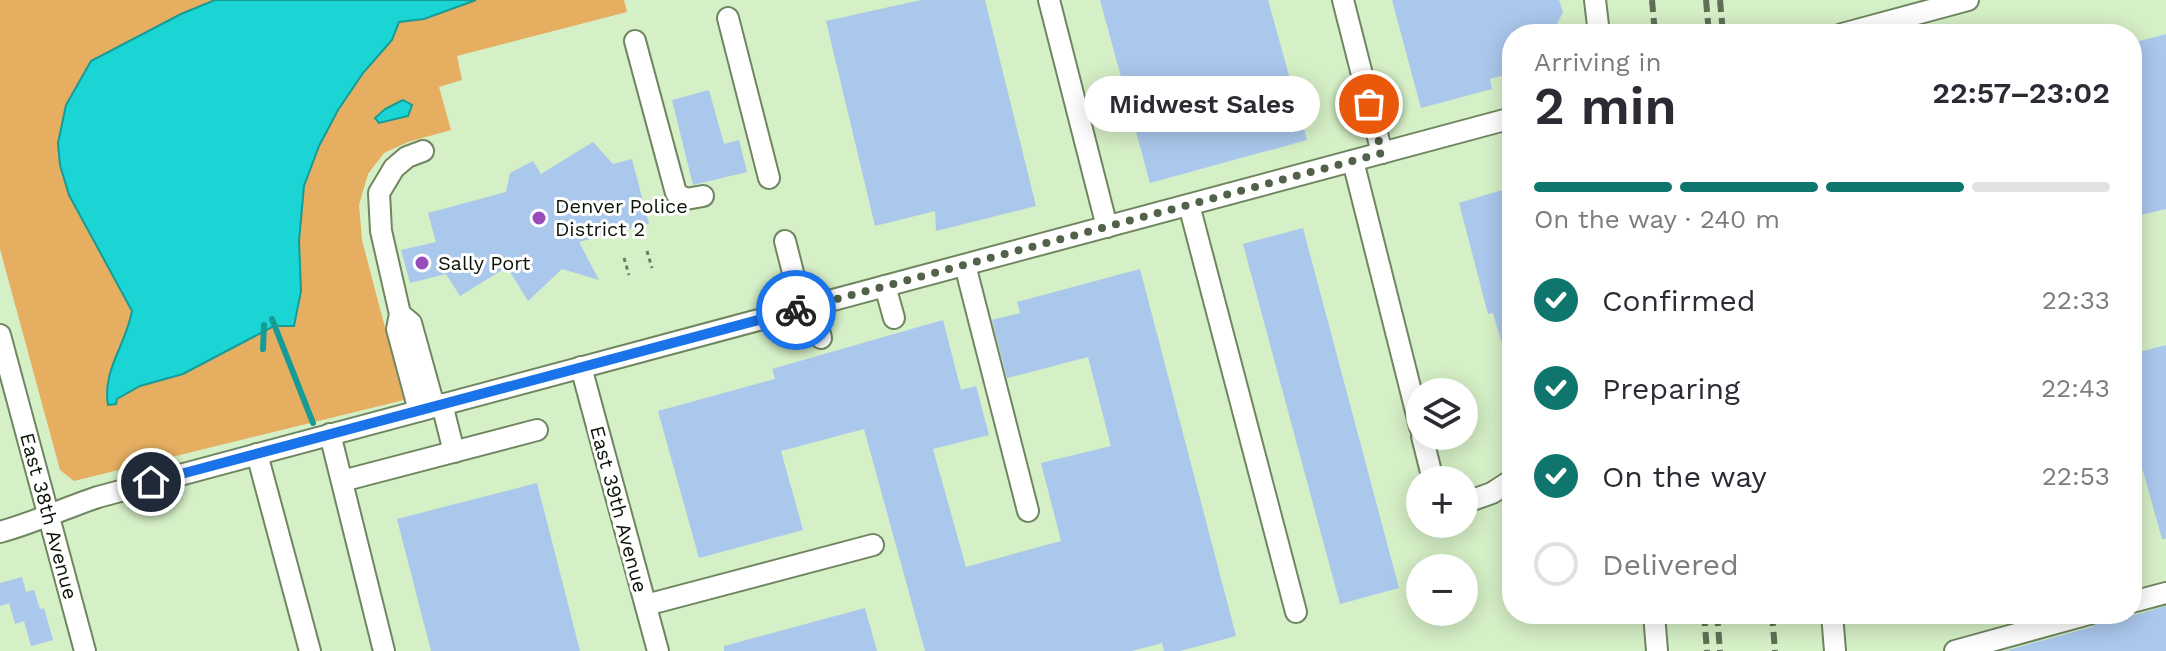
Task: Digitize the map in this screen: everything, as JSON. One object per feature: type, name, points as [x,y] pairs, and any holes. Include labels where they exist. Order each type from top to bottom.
[{"type":"street","points":[[1049,0],[1107,227]]},
{"type":"street","points":[[1343,0],[1382,153]]},
{"type":"street","points":[[1595,0],[1598,24]]},
{"type":"street","points":[[1879,24],[1968,0]]},
{"type":"street","points":[[728,18],[769,178]]},
{"type":"street","points":[[635,41],[676,193],[686,199],[703,196]]},
{"type":"street","points":[[0,532],[98,497],[1502,121]]},
{"type":"street","points":[[423,151],[407,157],[394,168],[379,193],[381,231],[400,314],[397,329],[454,452]]},
{"type":"street","points":[[1353,161],[1408,378]]},
{"type":"street","points":[[1189,205],[1296,612]]},
{"type":"street","points":[[785,241],[821,338]]},
{"type":"street","points":[[965,265],[1028,511]]},
{"type":"street","points":[[885,286],[894,318]]},
{"type":"street","name":"East 38th Avenue","points":[[0,335],[7,386],[48,514],[78,649]]},
{"type":"street","name":"East 39th Avenue","points":[[581,367],[658,651]]},
{"type":"street","points":[[342,481],[537,430]]},
{"type":"street","points":[[330,434],[384,651]]},
{"type":"street","points":[[257,454],[310,651]]},
{"type":"street","points":[[1478,498],[1502,486]]},
{"type":"street","points":[[646,605],[873,545]]},
{"type":"street","points":[[2142,599],[2166,593]]},
{"type":"street","points":[[1655,624],[1657,651]]},
{"type":"street","points":[[1833,624],[1835,651]]},
{"type":"street","points":[[1955,651],[2053,624]]},
{"type":"path","points":[[647,251],[652,268]]},
{"type":"path","points":[[624,258],[629,275]]},
{"type":"shaded area","points":[[0,0],[624,0],[627,12],[457,56],[462,80],[439,87],[451,130],[408,142],[384,153],[368,174],[359,205],[362,240],[404,400],[74,481],[60,470],[0,249]]},
{"type":"water","points":[[215,0],[476,0],[424,19],[399,22],[392,40],[363,73],[338,110],[319,146],[304,186],[299,241],[301,291],[294,326],[274,326],[183,374],[140,386],[117,399],[116,404],[108,405],[108,380],[132,311],[69,195],[60,165],[58,143],[66,105],[91,61],[181,14]]},
{"type":"water","points":[[403,100],[412,105],[408,116],[379,123],[375,118],[385,109]]},
{"type":"building","points":[[921,0],[985,0],[1036,206],[936,231],[935,211],[875,226],[826,21]]},
{"type":"building","points":[[1100,0],[1268,0],[1307,140],[1150,183]]},
{"type":"building","points":[[1392,0],[1559,0],[1563,12],[1557,24],[1502,24],[1502,76],[1490,79],[1492,89],[1421,108]]},
{"type":"building","points":[[2166,34],[2166,209],[2142,215],[2142,40]]},
{"type":"building","points":[[709,90],[724,144],[739,140],[747,172],[693,185],[672,100]]},
{"type":"building","name":"Denver Police District 2","points":[[593,142],[613,164],[632,159],[649,224],[579,242],[599,280],[562,269],[528,301],[507,267],[460,296],[446,274],[410,283],[401,250],[436,242],[428,213],[506,192],[510,173],[533,161],[541,174]]},
{"type":"building","points":[[1502,190],[1502,344],[1493,313],[1488,314],[1459,203]]},
{"type":"building","points":[[1303,228],[1399,588],[1340,604],[1243,244]]},
{"type":"building","points":[[1140,269],[1236,636],[1180,651],[1164,651],[1162,643],[1132,651],[925,651],[864,429],[781,451],[803,530],[699,558],[658,411],[775,379],[772,369],[943,320],[961,390],[976,386],[989,435],[933,449],[966,567],[1061,541],[1041,463],[1111,446],[1088,357],[1007,378],[992,320],[1020,313],[1017,302]]},
{"type":"building","points":[[2166,345],[2166,539],[2162,539],[2142,468],[2142,351]]},
{"type":"building","points":[[537,483],[580,651],[431,651],[397,519]]},
{"type":"building","points":[[22,577],[26,592],[34,590],[40,609],[44,608],[53,640],[31,646],[24,621],[15,624],[9,603],[0,606],[0,583]]},
{"type":"building","points":[[2166,606],[2166,651],[2004,651],[2095,624],[2142,624],[2142,613]]},
{"type":"building","points":[[865,608],[877,651],[724,651],[724,646]]},
{"type":"waterway","points":[[272,319],[313,423]]},
{"type":"waterway","points":[[263,349],[264,325]]},
{"type":"railway","points":[[1652,0],[1654,24]]},
{"type":"railway","points":[[1706,0],[1708,24]]},
{"type":"railway","points":[[1720,0],[1722,24]]},
{"type":"railway","points":[[1705,624],[1707,651]]},
{"type":"railway","points":[[1718,624],[1720,651]]},
{"type":"railway","points":[[1773,624],[1775,651]]},
{"type":"way so far","points":[[796,310],[1382,153],[1369,104]]},
{"type":"place","name":"Midwest Sales","points":[[1369,104]]},
{"type":"place","name":"Denver Police District 2","points":[[539,218]]},
{"type":"place","name":"Sally Port","points":[[422,263]]},
{"type":"route","points":[[151,482],[796,310]]}]
